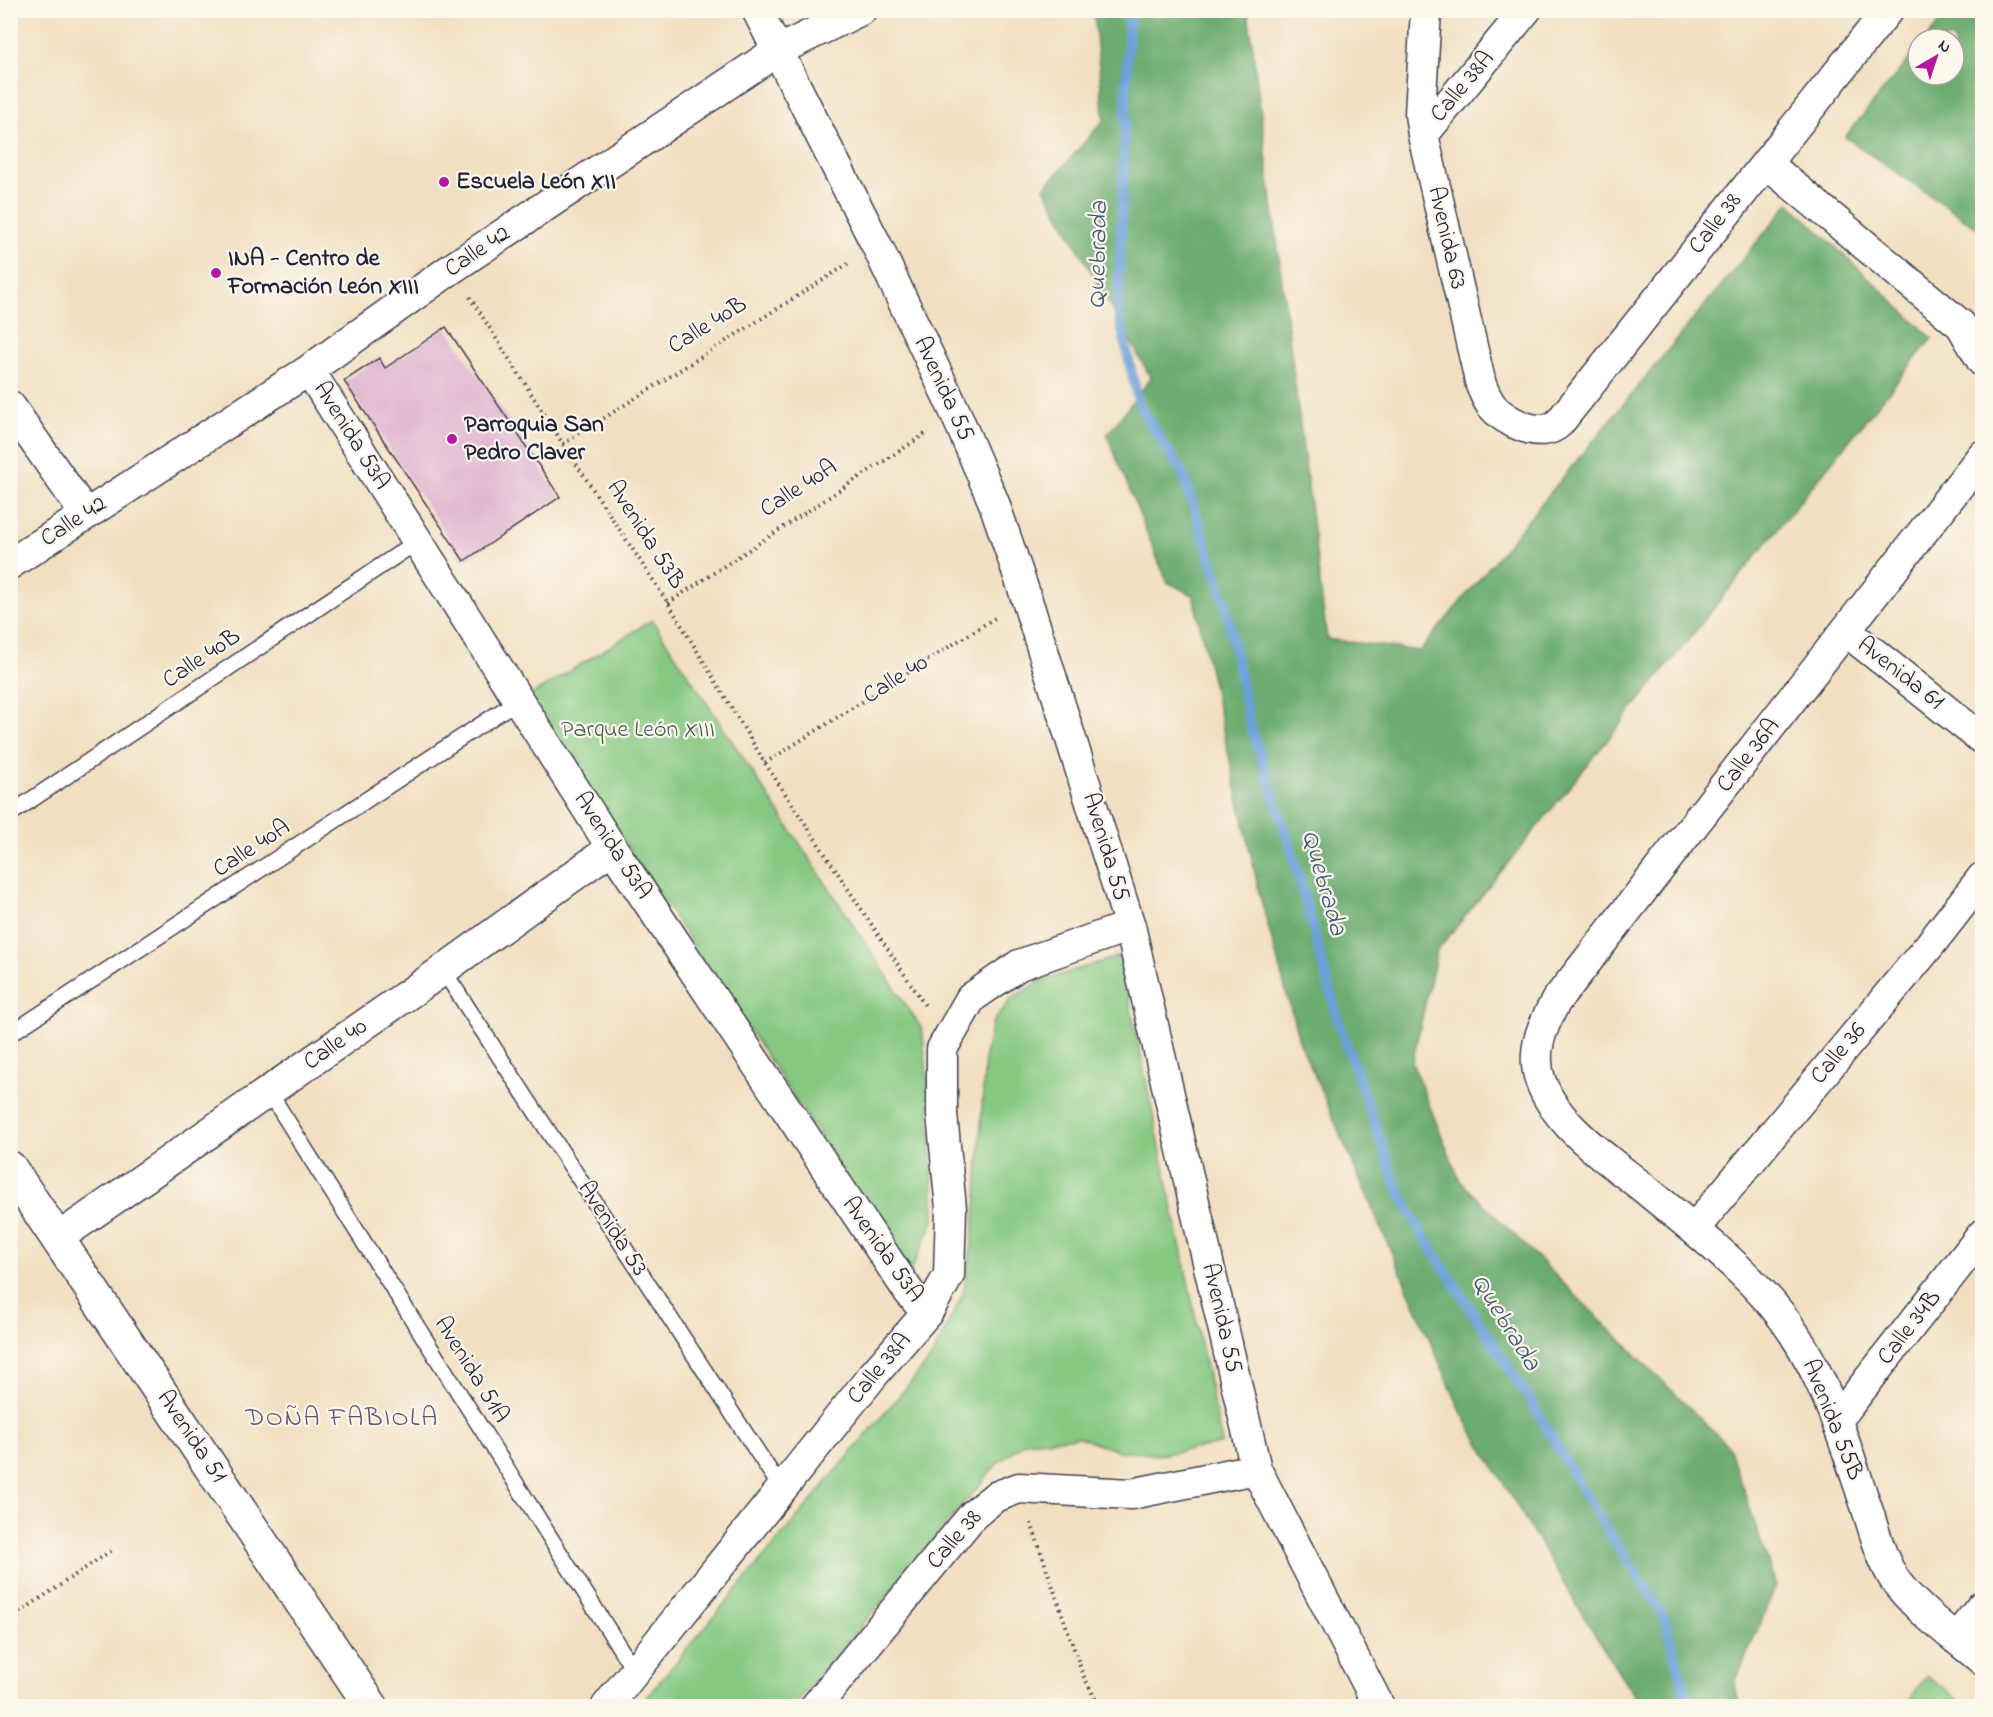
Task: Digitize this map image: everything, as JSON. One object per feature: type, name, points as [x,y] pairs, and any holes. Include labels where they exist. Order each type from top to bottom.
[{"type":"street","name":"Avenida 55","points":[[757,10],[877,246],[956,414],[994,503],[1130,926],[1256,1469],[1379,1707]]},
{"type":"street","name":"Calle 42","points":[[10,564],[309,370],[451,269],[777,51],[861,10]]},
{"type":"street","name":"Avenida 63","points":[[1426,10],[1420,114],[1423,135],[1485,394],[1493,407],[1505,417],[1540,430]]},
{"type":"street","name":"Calle 38A","points":[[1423,135],[1526,10]]},
{"type":"street","name":"Calle 38","points":[[1540,430],[1549,430],[1558,423],[1888,10]]},
{"type":"street","points":[[1766,163],[1961,325],[1983,361]]},
{"type":"street","name":"Avenida 53A","points":[[309,370],[612,849],[909,1292],[927,1313]]},
{"type":"street","points":[[10,406],[86,515]]},
{"type":"street","name":"Calle 36A","points":[[1537,1065],[1538,1044],[1544,1021],[1556,1001],[1983,456]]},
{"type":"street","name":"Avenida 61","points":[[1846,631],[1983,739]]},
{"type":"street","name":"Calle 40","points":[[58,1238],[443,970],[612,849]]},
{"type":"street","name":"Calle 36","points":[[1694,1228],[1922,955],[1983,878]]},
{"type":"street","name":"Calle 38A","points":[[606,1707],[781,1488],[927,1313],[949,1275],[951,1209],[942,1114],[942,1049],[971,998],[1019,965],[1130,926]]},
{"type":"street","name":"Avenida 55B","points":[[1537,1065],[1541,1082],[1549,1099],[1571,1129],[1694,1228],[1747,1276],[1771,1302],[1814,1366],[1837,1420],[1887,1565],[1903,1590],[1956,1639],[1983,1660]]},
{"type":"street","name":"Avenida 51","points":[[10,1168],[371,1707]]},
{"type":"street","name":"Calle 34B","points":[[1837,1420],[1983,1235]]},
{"type":"street","name":"Calle 38","points":[[816,1707],[973,1515],[994,1497],[1019,1488],[1131,1494],[1256,1469]]},
{"type":"street","points":[[1956,1639],[1983,1606]]},
{"type":"lane","name":"Calle 40B","points":[[10,814],[418,541]]},
{"type":"lane","name":"Calle 40A","points":[[10,1034],[517,701]]},
{"type":"lane","name":"Avenida 53","points":[[443,970],[781,1488]]},
{"type":"lane","name":"Avenida 51A","points":[[269,1092],[635,1672]]},
{"type":"path","name":"Calle 40B","points":[[562,444],[877,246]]},
{"type":"path","name":"Avenida 53B","points":[[451,269],[562,444],[668,603],[765,763],[947,1039]]},
{"type":"path","name":"Calle 40A","points":[[668,603],[956,414]]},
{"type":"path","name":"Calle 40","points":[[765,763],[1026,597]]},
{"type":"path","points":[[1019,1488],[1083,1675],[1099,1707]]},
{"type":"path","points":[[10,1620],[112,1550]]},
{"type":"green space","points":[[1105,10],[1248,11],[1327,639],[1420,651],[1789,203],[1932,338],[1437,951],[1412,1063],[1460,1181],[1729,1447],[1776,1586],[1735,1683],[1739,1706],[1641,1706],[1598,1640],[1463,1416],[1299,1040],[1260,896],[1193,595],[1167,582],[1107,435],[1151,378],[1044,188],[1104,120],[1094,14]]},
{"type":"green space","points":[[1949,11],[1982,11],[1982,231],[1845,137],[1906,63],[1906,87],[1966,87],[1966,27],[1936,27]]},
{"type":"green space","name":"Parque León XIII","points":[[652,620],[922,1029],[929,1092],[934,1221],[910,1272],[528,697]]},
{"type":"green space","points":[[1120,956],[1222,1444],[1159,1455],[1118,1451],[1079,1437],[1025,1442],[998,1463],[794,1706],[639,1706],[931,1358],[963,1294],[971,1251],[977,1198],[985,1055],[992,1023],[1013,997],[1043,980]]},
{"type":"green space","points":[[1927,1675],[1967,1706],[1905,1706]]},
{"type":"building","name":"Parroquia San Pedro Claver","points":[[446,327],[560,497],[464,561],[344,381],[379,358],[385,368]]},
{"type":"waterway","name":"Quebrada","points":[[1134,10],[1129,20],[1118,312],[1139,405],[1183,474],[1225,602],[1249,721],[1290,845],[1340,1027],[1396,1184],[1422,1234],[1530,1400],[1600,1519],[1664,1616],[1689,1706]]},
{"type":"place","name":"Escuela León XII","points":[[444,182]]},
{"type":"place","name":"INA - Centro de Formación León XIII","points":[[216,273]]},
{"type":"place","name":"Parroquia San Pedro Claver","points":[[452,439]]},
{"type":"district","name":"DOÑA FABIOLA","points":[[342,1419]]}]
